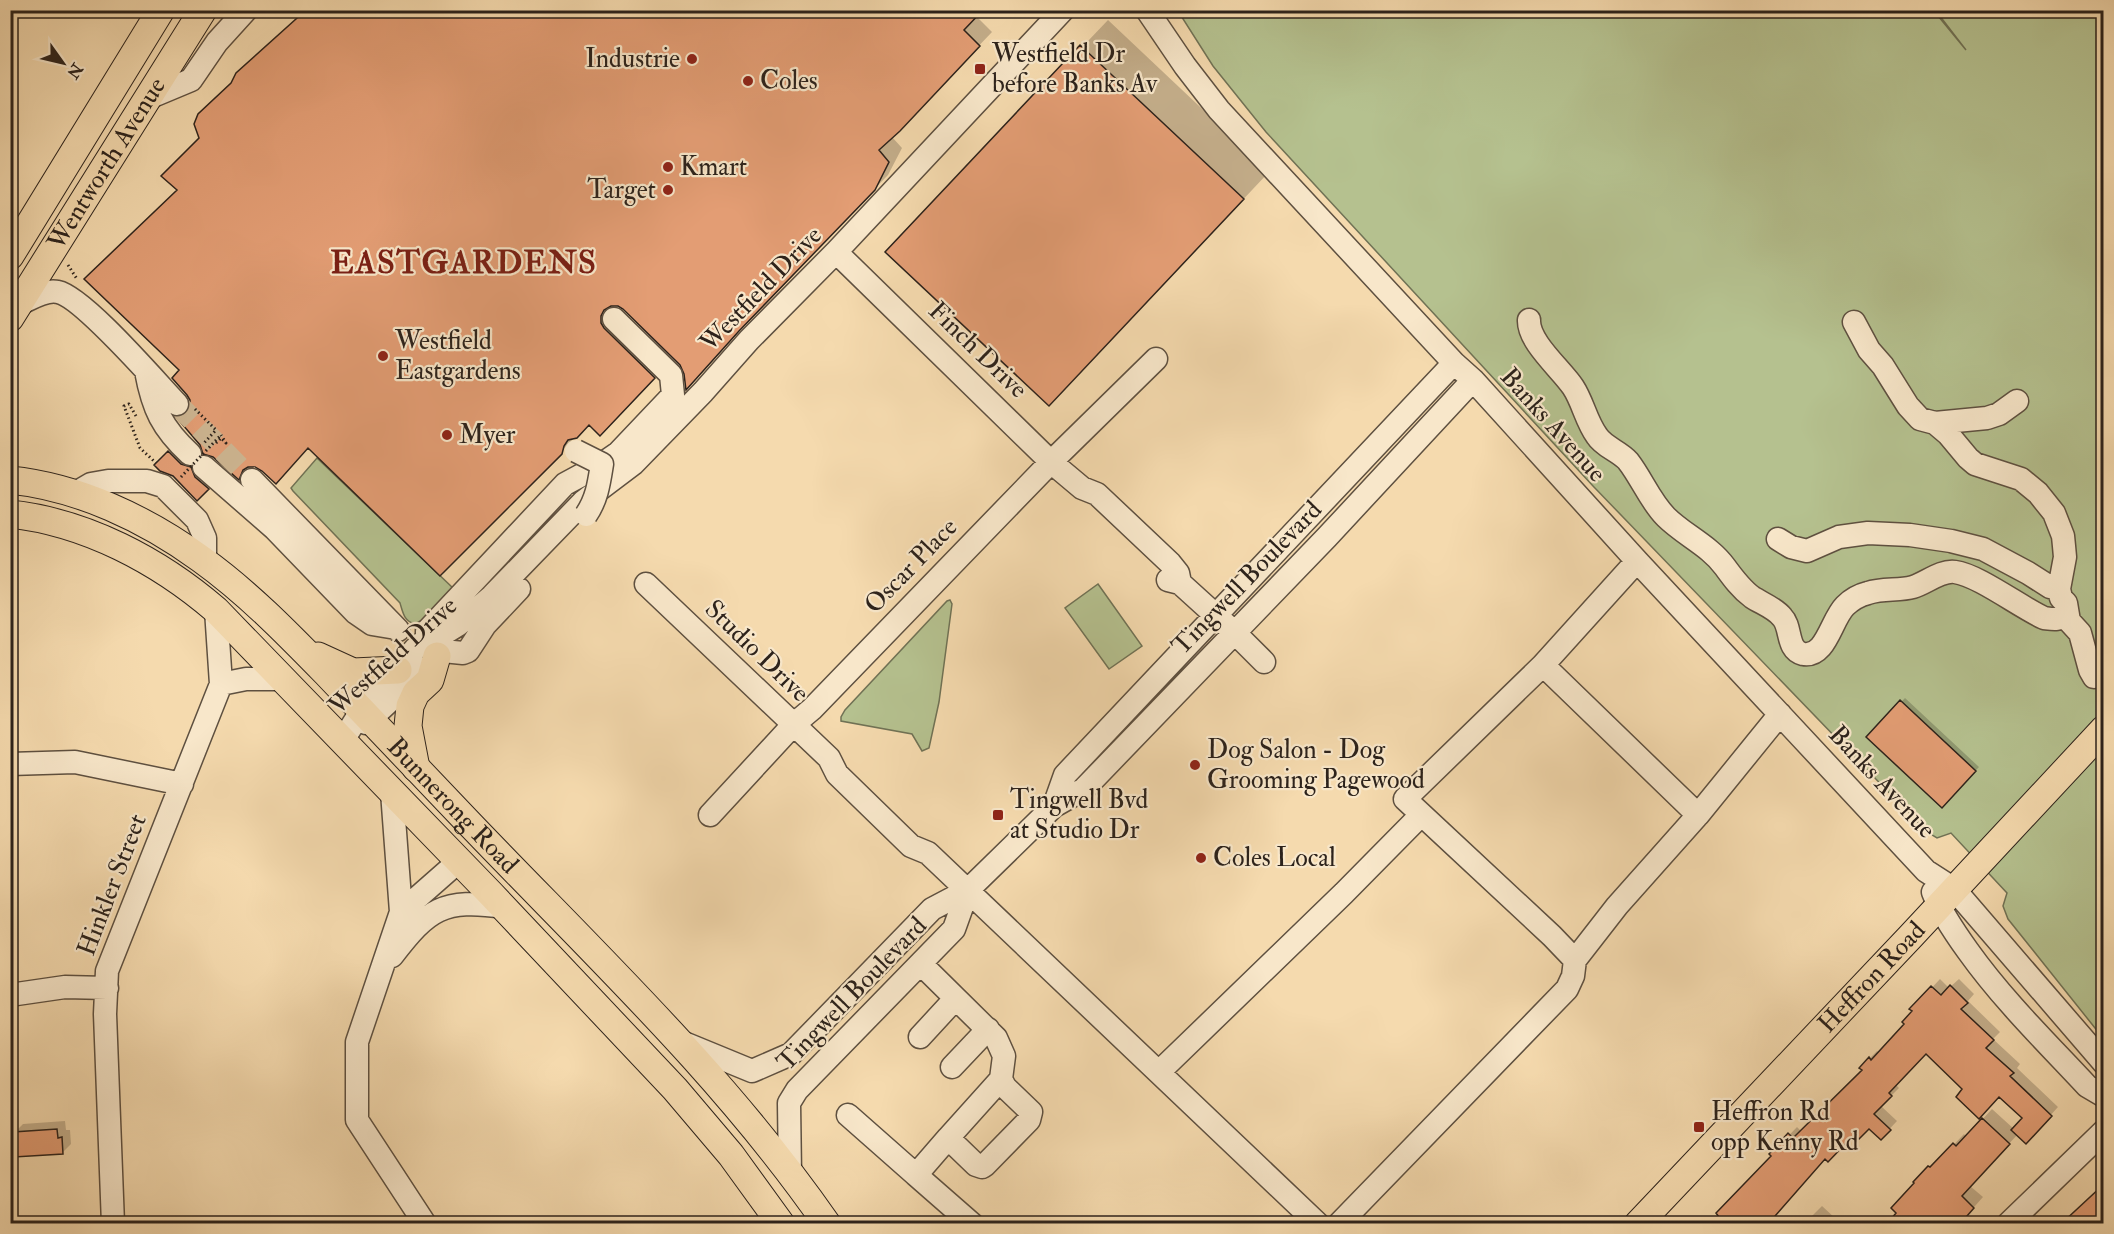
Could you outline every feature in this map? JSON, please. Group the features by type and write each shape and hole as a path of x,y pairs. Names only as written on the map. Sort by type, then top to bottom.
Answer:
{"main road":[{"name":"Wentworth Avenue","path":"10,256 161,10"},
{"name":"Wentworth Avenue","path":"15,311 203,10"},
{"name":"Bunnerong Road","path":"12,479 74,494 126,514 154,528 204,561 254,601 367,715 677,1040 758,1132 826,1224"},
{"name":"Bunnerong Road","path":"10,514 64,525 111,543 175,577 216,610 504,907 675,1089 731,1155 781,1224"},
{"path":"416,768 408,726 410,706 416,693 430,680 430,649"},
{"path":"306,652 353,672 398,670"},
{"name":"Heffron Road","path":"1638,1224 2103,729"}],"street":[{"path":"148,98 191,80 217,42 246,10"},
{"name":"Westfield Drive","path":"367,715 398,670 473,624 492,596 584,501 633,464 1063,10"},
{"name":"Banks Avenue","path":"1147,10 1185,66 1219,110 1454,363 1473,380 1637,561 1926,872 1946,897 2103,1063"},
{"name":"Finch Drive","path":"836,252 1051,462 1082,488 1097,494 1170,563 1178,573 1180,583 1264,662"},
{"path":"15,311 49,291 63,293 115,337 177,404"},
{"path":"430,649 427,631 566,484 610,458 674,395 671,375 614,319"},
{"path":"1529,320 1530,330 1577,394 1597,437 1626,459 1658,507 1671,522 1719,559 1750,596 1782,616 1789,628 1795,650 1804,654 1820,649 1845,606 1868,592 1915,586 1949,572 1956,572 1974,579 2044,618 2055,620 2067,614"},
{"path":"1854,322 1869,350 1886,371 1912,412 1924,421 1935,423 1991,417 2017,401"},
{"name":"Oscar Place","path":"710,815 793,725 812,710 1051,462 1156,359"},
{"name":"Tingwell Boulevard","path":"1054,806 1065,775 1454,363"},
{"path":"146,371 151,397 161,422 197,460 275,529 356,613 372,624 396,628"},
{"name":"Tingwell Boulevard","path":"677,1040 752,1071 791,1054 932,909 968,890 1054,806 1084,789 1327,537 1473,380"},
{"path":"1935,423 1975,464 2021,479 2049,506 2060,525 2063,536 2065,557 2059,589 2061,598 2066,603 2069,621 2080,633 2094,677"},
{"path":"566,484 573,448 610,458"},
{"path":"252,480 396,628 430,649 463,653 468,651 486,625 586,515 599,489 610,458"},
{"path":"74,494 91,484 108,481 147,481 162,486 197,520 205,538 204,561"},
{"path":"1778,539 1791,547 1807,551 1839,537 1868,532 1951,541 1983,549 2050,587 2059,589"},
{"path":"1575,960 1405,800 1543,665 1637,561"},
{"name":"Studio Drive","path":"646,584 829,758 846,764 921,836 928,853 1317,1224"},
{"name":"Hinkler Street","path":"113,1224 105,1014 107,971 221,684 216,610"},
{"name":"Westfield Drive","path":"343,740 430,649"},
{"path":"1543,665 1698,815"},
{"path":"221,684 246,679 284,679"},
{"path":"1339,1224 1567,989 1573,976 1575,960 1617,906 1698,815 1780,714"},
{"path":"10,764 75,762 182,784"},
{"path":"392,792 401,912 357,1042 357,1120 425,1224"},
{"path":"1159,1072 1421,815"},
{"path":"401,912 459,861"},
{"name":"Tingwell Boulevard","path":"790,1175 789,1103 797,1090 954,929 968,890"},
{"name":"Banks Avenue","path":"1946,897 1963,945 2000,993 2087,1086 2103,1096"},
{"path":"378,977 414,927 434,912 453,906 478,903 504,907"},
{"path":"921,964 996,1038 1004,1056 1001,1079 1005,1088 1031,1112 1029,1120 1023,1127 982,1167 976,1165 948,1137"},
{"path":"10,994 65,987 106,988"},
{"path":"920,1037 955,999"},
{"path":"952,1067 988,1029"},
{"path":"916,1175 1001,1079"},
{"path":"848,1114 972,1224"},
{"path":"2008,1224 2103,1131"}],"path":[{"path":"139,422 129,404 124,406 140,448 162,468"},
{"path":"181,477 221,435 226,443 221,438 216,443"}],"green space":[{"path":"1178,11 1934,11 1966,50 1936,11 2103,11 2103,1038 2008,919 2003,906 2007,893 1951,833 1937,838 1927,832 1593,486 1266,132 1213,66"},
{"path":"317,458 454,589 426,618 415,624 408,621 400,603 293,491 291,488"},
{"path":"1098,584 1142,646 1109,669 1065,608"},
{"path":"950,600 952,604 939,702 929,748 922,751 912,734 841,721 845,710"}],"building":[{"name":"Westfield Eastgardens","path":"306,10 983,10 964,30 980,46 900,131 879,150 889,162 875,190 739,331 686,390 680,365 623,309 611,306 604,310 601,323 604,328 655,378 600,436 589,425 577,438 568,440 562,454 440,576 308,448 276,484 255,467 243,470 239,480 213,457 203,454 200,445 176,417 186,414 190,407 187,395 172,378 179,370 84,279 177,190 161,176 199,138 194,124 198,114 231,83 236,73"},
{"path":"1080,45 1244,199 1049,406 885,252"},
{"path":"168,451 181,464 191,467 195,477 209,489 197,501 173,476 160,471 154,465"},
{"path":"1900,700 1976,771 1942,808 1866,737"},
{"path":"1950,985 1968,1003 1961,1009 1994,1040 1986,1048 2014,1073 2010,1076 2052,1116 2026,1144 2011,1130 2022,1118 1999,1097 1979,1119 1956,1097 1962,1089 1926,1054 1889,1093 1892,1096 1874,1114 1891,1130 1881,1140 1869,1129 1859,1139 1854,1135 1828,1162 1825,1159 1768,1224 1713,1224 1719,1217 1716,1213 1771,1156 1769,1154 1788,1133 1793,1138 1862,1070 1859,1068 1869,1057 1871,1060 1904,1024 1902,1022 1912,1011 1909,1009 1931,986 1941,995"},
{"path":"1982,1118 2010,1144 1962,1196 1974,1208 1960,1224 1887,1224 1896,1213 1891,1208 1913,1182 1953,1143 1956,1146"},
{"path":"57,1129 58,1138 62,1137 63,1154 14,1157 13,1132"},
{"path":"2103,1185 2103,1210 2089,1224 2061,1224"}],"tunnel":[{"path":"177,404 252,480"}],"place":[{"name":"Industrie","path":"692,59"},
{"name":"Westfield Dr before Banks Av","path":"980,69"},
{"name":"Coles","path":"748,81"},
{"name":"Kmart","path":"668,167"},
{"name":"Target","path":"668,190"},
{"name":"Westfield Eastgardens","path":"383,356"},
{"name":"Myer","path":"447,435"},
{"name":"Dog Salon - Dog Grooming Pagewood","path":"1195,765"},
{"name":"Tingwell Bvd at Studio Dr","path":"998,815"},
{"name":"Coles Local","path":"1201,858"},
{"name":"Heffron Rd opp Kenny Rd","path":"1699,1127"}],"district":[{"name":"EASTGARDENS","path":"464,263"}]}
